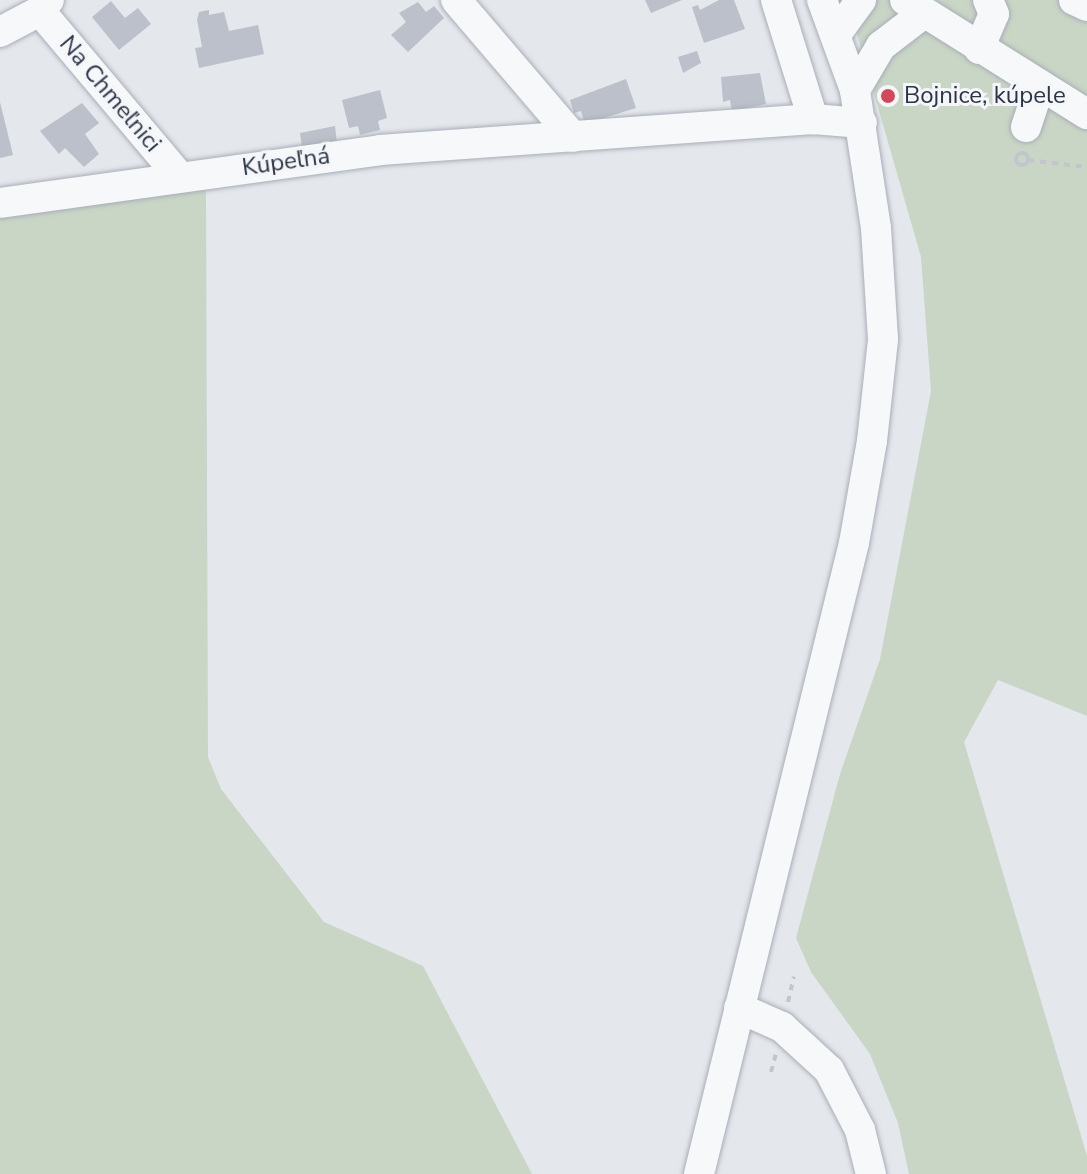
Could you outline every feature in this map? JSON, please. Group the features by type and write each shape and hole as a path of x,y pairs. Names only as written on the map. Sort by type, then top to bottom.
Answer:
{"street":[{"path":"456,0 573,137"},
{"path":"776,0 813,119"},
{"path":"699,1174 854,543 872,441 883,339 862,123 837,33 822,0"},
{"path":"837,33 861,0"},
{"path":"979,49 994,14 988,0"},
{"path":"1074,0 1087,6"},
{"name":"Na Chmeľnici","path":"0,32 45,6 180,177"},
{"path":"855,90 881,46 914,6 1064,102 1026,127"},
{"name":"Kúpeľná","path":"0,203 380,150 813,119 862,123"},
{"path":"739,1008 782,1027 829,1070 860,1130 871,1174"}],"path":[{"path":"1028,160 1087,167"}],"green space":[{"path":"838,0 1087,0 1087,716 998,680 964,742 1087,1156 1087,1174 909,1174 898,1123 870,1054 811,972 796,938 840,774 880,659 931,391 921,257 857,34"},
{"path":"206,188 208,757 221,789 324,922 423,966 532,1174 0,1174 0,213"}],"building":[{"path":"645,0 682,0 651,13"},
{"path":"719,0 734,0 745,29 704,43 692,7 698,5 700,10"},
{"path":"111,1 125,18 138,8 151,24 119,50 92,17"},
{"path":"418,2 426,12 434,6 444,18 408,52 391,35 406,22 399,13"},
{"path":"209,10 209,15 224,12 229,31 258,25 264,54 199,68 195,48 202,47 197,20 199,12"},
{"path":"697,51 701,63 683,73 678,57"},
{"path":"760,73 766,104 732,111 730,100 723,102 721,77"},
{"path":"626,79 636,108 585,124 581,111 574,113 570,100"},
{"path":"380,90 387,118 378,121 380,130 360,135 358,126 349,128 342,100"},
{"path":"0,102 13,155 0,158"},
{"path":"82,103 99,123 85,134 99,154 84,167 65,148 59,154 40,131"},
{"path":"335,126 337,144 302,147 300,133"}],"place":[{"name":"Bojnice, kúpele","path":"888,96"}]}
